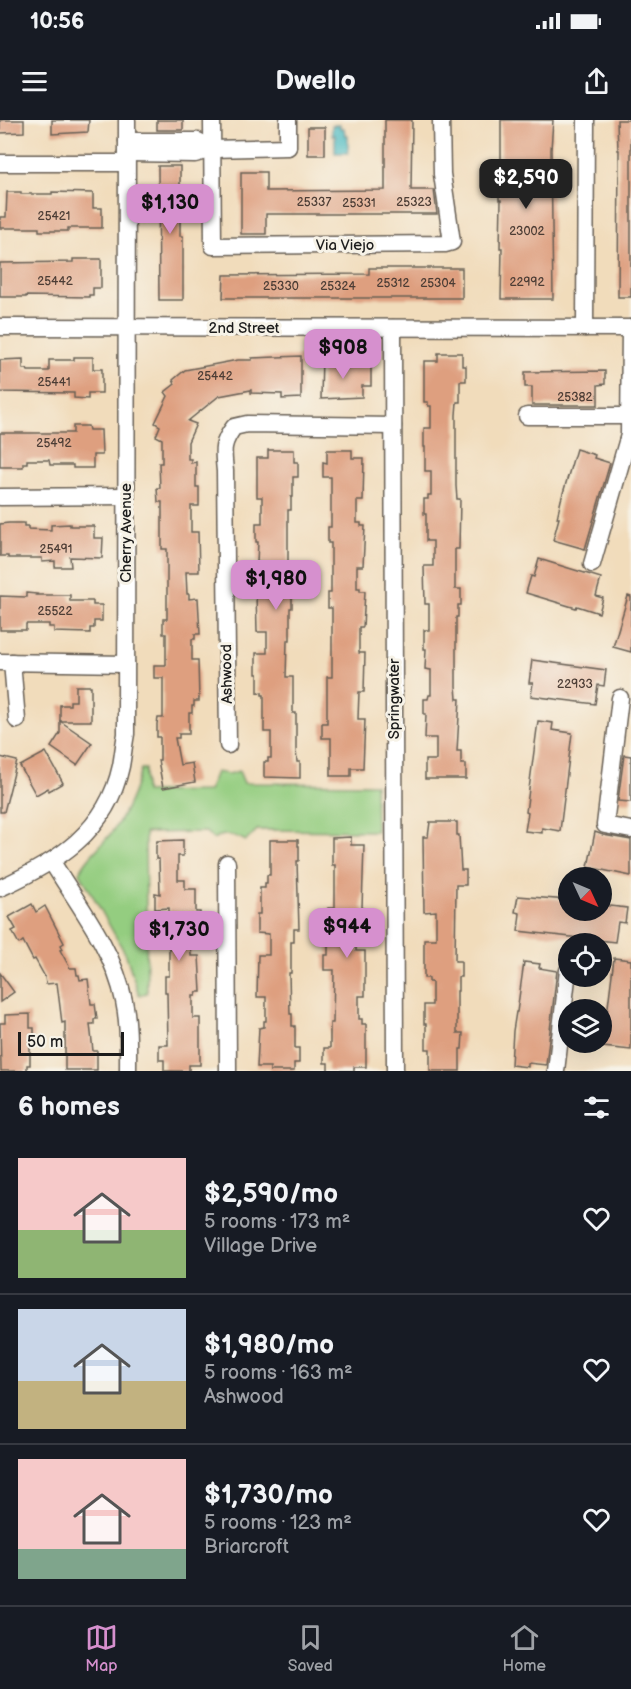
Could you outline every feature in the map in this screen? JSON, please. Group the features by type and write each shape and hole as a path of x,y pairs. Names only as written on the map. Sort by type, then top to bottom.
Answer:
{"street":[{"name":"Cherry Avenue","path":"0,888 52,862 83,837 101,814 121,767 126,734 127,120"},
{"name":"Via Viejo","path":"212,120 213,246 446,244 452,242 442,174 441,120"},
{"path":"0,163 126,152 198,141 212,149 288,147 288,120"},
{"path":"585,328 586,120"},
{"name":"2nd Street","path":"0,327 631,328"},
{"name":"Springwater","path":"393,328 396,1071"},
{"path":"592,564 629,435 631,328"},
{"path":"527,416 630,416"},
{"name":"Ashwood","path":"228,745 223,446 227,436 234,427 247,424 393,426"},
{"path":"0,497 126,496"},
{"path":"17,720 6,662 126,664"},
{"path":"620,698 605,825 631,830"},
{"path":"52,862 99,937 115,969 124,1001 128,1036 128,1071"},
{"path":"227,863 228,1071"},
{"path":"556,1071 566,987"}],"green space":[{"path":"141,769 145,769 145,792 208,791 216,772 229,774 239,771 244,783 375,784 376,831 257,830 246,841 230,835 213,839 206,832 145,833 147,993 139,995 126,955 80,873 123,815"}],"water":[{"path":"332,125 340,125 340,128 344,128 345,135 348,135 348,153 335,153 335,135 332,135"}],"building":[{"path":"0,120 24,120 24,132 0,133"},
{"path":"52,120 89,120 88,132 52,134"},
{"path":"157,120 183,120 183,130 157,130"},
{"path":"385,120 412,120 411,190 434,190 437,214 266,214 266,234 241,234 241,172 266,172 266,191 385,190"},
{"path":"501,120 553,120 551,150 553,299 501,299 499,167 501,166"},
{"path":"617,120 631,120 631,297 618,297 619,150"},
{"path":"308,127 325,127 325,155 308,155"},
{"path":"158,166 180,166 183,300 159,300"},
{"path":"7,192 21,192 21,194 93,193 93,208 102,208 102,228 39,231 39,228 0,228 0,217 6,217"},
{"path":"73,259 101,259 101,288 93,288 93,295 89,297 0,297 0,263 73,262"},
{"path":"369,268 462,268 462,298 223,298 224,275 369,274"},
{"path":"438,353 462,353 462,366 466,366 466,381 460,381 460,402 457,402 456,415 456,486 457,499 460,499 459,549 455,549 455,589 461,589 461,605 458,605 458,617 456,617 456,686 457,699 460,699 457,751 461,751 461,764 466,764 466,779 425,779 425,760 436,760 436,738 425,738 426,714 424,714 424,699 428,699 431,695 431,670 425,669 424,630 429,630 429,604 425,604 424,566 433,566 433,541 426,541 426,514 424,514 424,499 428,499 428,495 431,495 431,471 425,471 424,428 431,428 431,406 428,406 428,402 424,402 424,361 438,361"},
{"path":"301,356 301,398 282,399 282,394 251,393 251,390 219,396 188,421 196,424 188,442 188,459 191,459 191,463 196,462 196,487 199,487 199,506 191,506 191,532 198,532 199,572 186,572 189,599 198,598 200,634 195,634 195,639 192,639 192,660 198,660 199,701 194,701 192,713 189,713 189,734 179,734 179,738 175,738 180,765 192,763 195,782 163,788 158,760 160,760 160,737 157,737 157,724 158,718 163,718 163,678 154,678 154,665 166,665 166,634 163,634 163,619 167,619 167,549 162,549 162,502 158,502 157,488 160,488 159,463 162,463 162,439 156,436 160,426 155,423 168,396 165,392 175,384 173,380 185,370 238,360 252,360 252,358"},
{"path":"322,356 333,356 333,363 337,363 337,367 371,367 371,386 362,386 362,397 321,399"},
{"path":"74,357 93,357 93,369 102,369 102,393 88,393 88,399 74,398 74,393 0,392 0,360 23,359 23,369 49,371 49,360 74,360"},
{"path":"605,371 605,384 598,385 598,405 532,405 532,387 525,387 525,372"},
{"path":"73,426 88,426 89,430 101,430 102,455 93,455 93,468 50,465 49,460 27,460 27,463 23,463 23,467 0,467 0,433 73,433"},
{"path":"576,449 610,463 585,549 553,540 561,500"},
{"path":"268,450 294,450 294,462 298,462 298,477 293,477 293,497 291,497 291,510 288,510 288,579 289,593 292,593 292,608 290,608 290,640 287,640 286,677 293,677 293,713 296,713 296,749 297,762 300,762 300,778 264,777 264,762 268,762 268,758 271,758 271,732 264,732 264,695 262,692 258,693 258,674 256,674 256,653 267,653 267,632 257,632 256,592 260,592 259,588 263,588 263,563 257,562 256,523 262,523 262,497 257,497 257,458 268,458"},
{"path":"327,450 352,450 352,458 364,458 363,501 357,501 357,523 365,526 363,566 357,566 357,588 365,591 363,627 359,627 359,653 365,653 364,692 359,692 358,719 365,719 363,768 351,768 351,776 331,776 331,738 322,738 322,723 327,723 327,677 332,677 332,608 328,608 328,593 331,593 331,543 328,543 328,527 331,527 331,477 323,477 323,462 327,463"},
{"path":"24,523 28,529 51,530 51,525 94,526 94,538 103,538 102,558 70,557 71,567 55,567 55,561 42,562 42,558 0,556 0,524"},
{"path":"539,559 601,578 596,596 603,598 599,613 526,593"},
{"path":"26,593 70,595 70,601 93,601 93,605 102,605 102,621 94,621 94,628 90,628 90,633 54,632 54,627 49,627 49,624 26,624 26,630 0,630 0,596 26,597"},
{"path":"628,596 631,597 631,652 613,647"},
{"path":"532,660 606,670 604,686 598,685 595,704 531,696 533,683 529,683"},
{"path":"76,686 91,686 91,721 60,721 60,705 70,705 70,701 76,701"},
{"path":"60,721 92,743 77,765 51,747 60,733"},
{"path":"538,721 553,723 552,730 572,733 560,831 542,828 542,833 525,831"},
{"path":"46,752 63,783 36,795 20,766"},
{"path":"624,755 631,756 631,802 618,801"},
{"path":"0,757 17,761 4,812 0,812"},
{"path":"430,822 457,822 461,870 466,870 466,885 456,885 455,961 461,961 461,977 458,977 457,991 457,1033 463,1033 460,1071 430,1071 430,1049 426,1049 424,1005 432,1005 432,982 429,982 429,978 424,978 424,939 436,939 436,911 424,912 423,837 428,837"},
{"path":"595,832 631,840 631,876 612,872 612,867 588,867"},
{"path":"351,837 351,845 364,845 362,908 364,908 364,923 359,923 359,929 356,929 356,951 365,951 365,996 359,996 359,1019 362,1019 362,1024 366,1024 366,1067 354,1067 354,1071 328,1071 328,1063 324,1063 324,1048 330,1048 334,970 324,970 324,955 328,955 328,908 335,908 335,865 332,865 332,838"},
{"path":"183,840 183,856 178,856 178,880 185,880 185,889 196,889 196,912 200,912 201,931 190,932 191,956 199,956 201,992 193,996 193,1018 200,1018 200,1065 189,1065 189,1071 164,1071 164,1060 159,1060 159,1045 168,1045 165,976 169,976 169,908 155,909 155,893 160,894 159,859 156,859 156,846 157,841"},
{"path":"270,840 298,840 299,846 299,861 297,861 299,929 294,929 294,942 291,942 291,973 289,973 290,1014 292,1014 292,1026 295,1026 295,1048 299,1048 299,1063 294,1063 294,1071 270,1071 270,1067 257,1067 259,1028 264,1027 264,1021 266,1021 266,997 257,997 258,955 269,955 269,934 257,933 257,914 260,914 260,888 265,888 267,875 270,875"},
{"path":"518,896 558,899 558,921 612,921 612,906 627,908 625,923 618,922 615,942 612,942 612,933 558,933 558,936 518,931 520,913 515,912"},
{"path":"32,904 36,912 45,906 64,943 61,945 63,949 60,950 70,968 76,968 80,980 88,979 91,1004 95,1004 97,1019 94,1019 94,1024 90,1024 93,1051 97,1051 97,1070 65,1070 65,1022 62,1023 57,983 46,984 45,977 23,941 19,944 12,931 16,929 9,917"},
{"path":"614,958 631,960 631,1050 612,1048 612,999 609,999"},
{"path":"524,962 540,964 539,968 557,971 546,1065 528,1063 528,1067 511,1065 513,1031"},
{"path":"0,973 14,992 0,1002"},
{"path":"30,1014 30,1028 34,1028 34,1042 30,1042 30,1065 27,1065 27,1071 1,1071 0,1023 5,1023 5,1015"}]}
